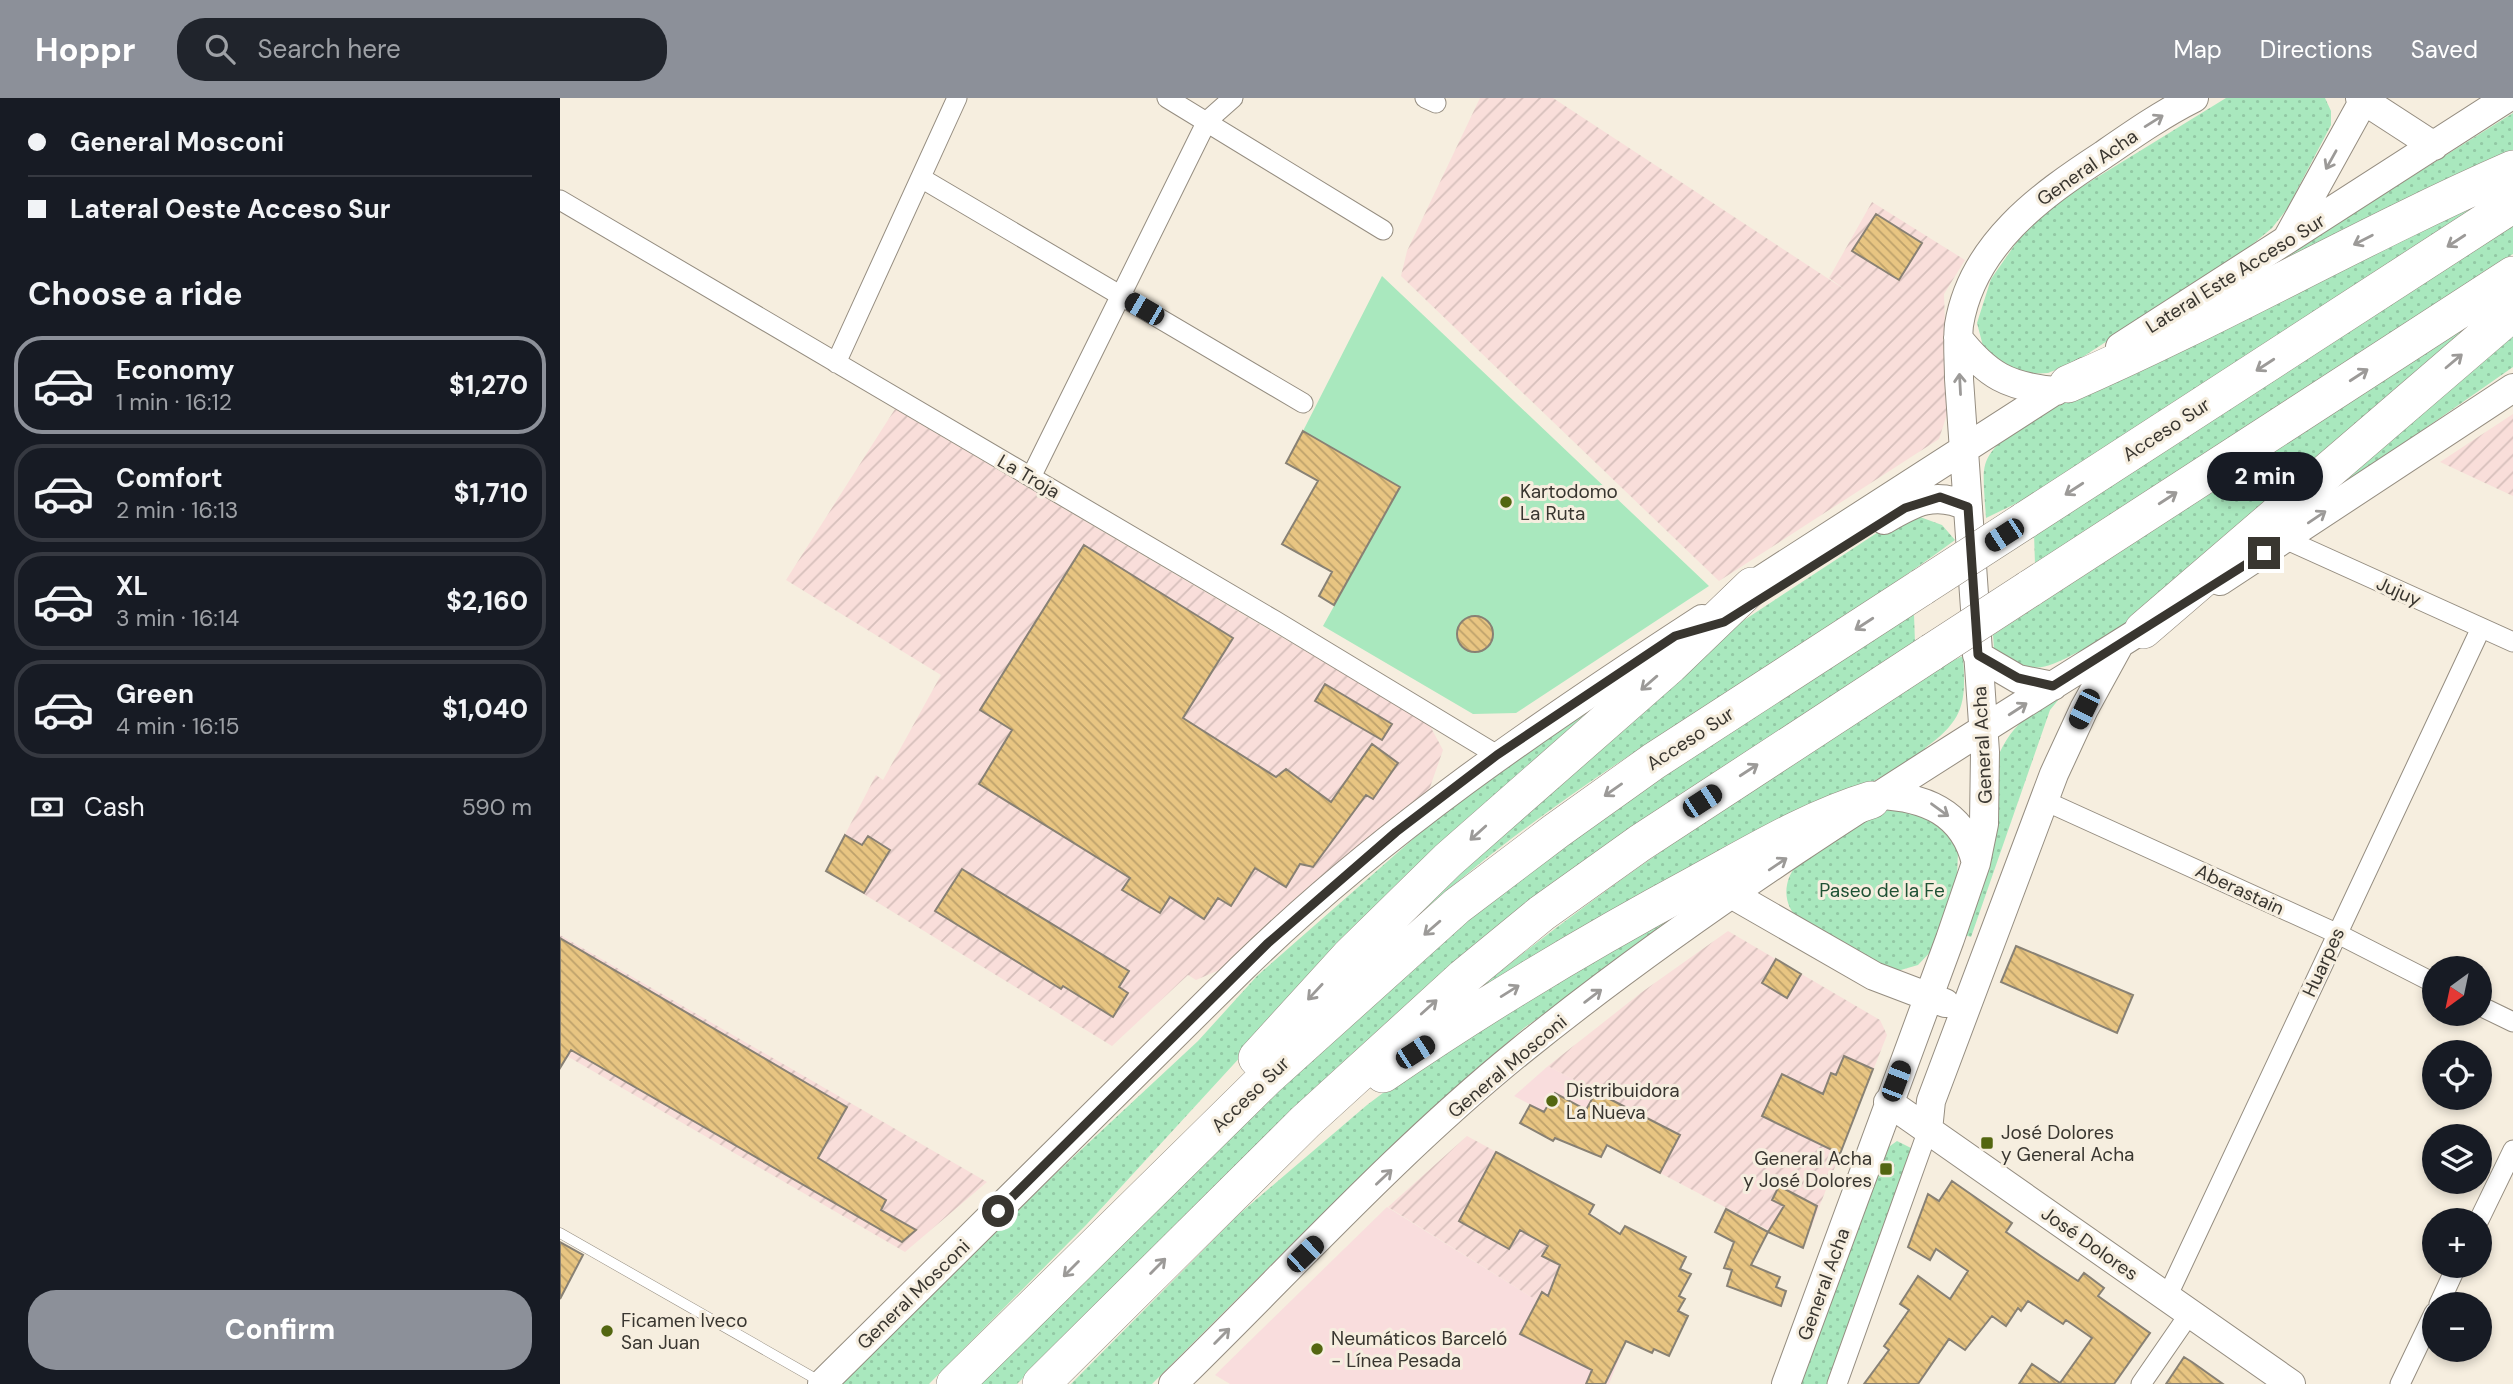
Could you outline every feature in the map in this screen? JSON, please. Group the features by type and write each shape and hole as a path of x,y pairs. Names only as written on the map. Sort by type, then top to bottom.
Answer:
{"highway":[{"path":"2062,387 2140,352 2420,211 2513,169"},
{"name":"Acceso Sur","path":"955,1384 1325,1023 1481,887 1654,761 2513,204"},
{"path":"1041,1384 1272,1155 1435,1002 1542,914 1682,814 2513,275"},
{"path":"2131,637 2513,312"},
{"path":"1102,1239 1241,1075 1350,956 1448,860 1660,674 1692,632 1752,586"},
{"path":"1272,1155 1415,1052 1548,967 1797,829 1875,797"}],"street":[{"path":"836,363 957,98"},
{"path":"1167,98 1383,230"},
{"path":"1031,477 1207,121 1233,98"},
{"name":"General Acha","path":"1786,1384 1976,863 1986,805 1958,338 1963,308 1977,275 2023,212 2078,171 2194,98"},
{"name":"Lateral Este Acceso Sur","path":"1964,452 2149,327 2507,98"},
{"path":"2285,241 2363,99 2434,146"},
{"path":"921,178 1303,402"},
{"name":"La Troja","path":"560,200 1497,755"},
{"path":"1958,338 1980,364 2001,379 2035,389 2062,387"},
{"name":"General Mosconi","path":"1173,1384 1354,1205 1504,1065 1625,971 1875,797 2285,539 2513,388"},
{"path":"1752,586 1964,452"},
{"path":"1888,498 1940,497 1968,507"},
{"name":"General Mosconi","path":"822,1383 1267,944 1396,832 1497,755 1692,632 1741,612 1896,513 1940,497"},
{"name":"Jujuy","path":"2285,539 2513,642"},
{"name":"Huarpes","path":"2167,1297 2481,628"},
{"path":"1837,1384 1928,1130 1931,1101 1999,926 2043,800 2084,709 2131,637"},
{"path":"1978,655 2018,678 2053,686"},
{"path":"1875,797 1930,803 1960,830 1973,850 1976,863"},
{"name":"Aberastain","path":"2043,800 2336,933 2422,977"},
{"path":"1733,895 1874,976 1965,1010"},
{"path":"2492,1012 2513,1022"},
{"name":"José Dolores","path":"1888,1102 2291,1384"},
{"path":"2485,1208 2513,1150"},
{"path":"2141,1384 2190,1313"},
{"path":"2400,1384 2422,1338"}],"lane":[{"path":"560,1233 822,1383"}],"shaded area":[{"path":"1480,98 1553,98 1847,291 1829,278 1872,202 1965,260 1944,294 1948,411 1939,439 1719,581 1401,276 1407,251"},
{"path":"895,409 1429,724 1443,750 1428,793 1233,964 1196,980 1188,975 1112,1046 826,871 876,775 883,780 941,675 786,580"},
{"path":"2513,414 2513,496 2440,462"},
{"path":"1728,931 1880,1020 1887,1035 1803,1248 1660,1173 1679,1135 1548,1066 1642,992"},
{"path":"560,935 987,1182 905,1252 560,1052"},
{"path":"1548,1066 1680,1135 1660,1173 1514,1096"},
{"path":"1467,1136 1594,1205 1552,1310 1388,1207"},
{"name":"Neumáticos Barceló - Línea Pesada","path":"1387,1207 1552,1310 1624,1346 1609,1384 1230,1384 1215,1375"}],"green space":[{"path":"2226,98 2325,98 2331,111 2331,125 2287,209 2272,228 2242,253 2075,362 2048,373 2024,374 2010,371 1983,346 1977,323 1991,279 2023,233 2057,202"},
{"path":"2513,113 2513,155 2185,319"},
{"path":"2509,182 2461,218 2023,500 1986,518 1986,462 1990,454 2023,420"},
{"path":"2513,224 2513,254 2035,565 2034,533 2059,520"},
{"name":"Kartodomo La Ruta","path":"1382,276 1709,586 1516,713 1473,714 1323,626 1400,487 1303,431"},
{"path":"2513,295 2185,581 2080,656 2078,652 2053,664 2035,667 2018,663 1994,649 1993,635"},
{"path":"2513,328 2513,367 2354,478 2252,543"},
{"path":"1920,517 1942,525 1955,540 1845,616 1565,799 1462,878 1323,1002 1318,1001 1723,634 1895,521"},
{"path":"1918,608 1914,614 1915,644 1872,673 1167,1234 1017,1384 979,1384 1290,1080 1537,858"},
{"path":"1963,656 1964,686 1960,708 1948,728 1925,748 1927,752 1454,1010 1569,918 1689,832 1934,669"},
{"path":"1620,683 1289,1004 1087,1224 929,1384 841,1384 1053,1176 1198,1041 1257,976 1445,811"},
{"path":"2064,693 2050,710 1971,937 1962,934 1999,754 2018,725"},
{"name":"Paseo de la Fe","path":"1885,807 1940,820 1958,852 1957,877 1936,946 1918,965 1894,972 1832,940 1799,919 1790,907 1786,892 1789,878 1797,865"},
{"path":"1688,911 1524,1028 1441,1101 1304,1232 1152,1384 1071,1384 1238,1215 1367,1105 1424,1062 1645,924"},
{"path":"1897,1141 1913,1149 1827,1384 1801,1384 1883,1151"}],"building":[{"path":"1876,214 1922,243 1899,280 1852,251"},
{"path":"1303,431 1400,487 1334,605 1319,596 1332,572 1282,544 1318,481 1286,463"},
{"path":"1084,545 1233,638 1183,718 1276,777 1286,769 1331,802 1372,744 1398,763 1373,799 1366,795 1313,867 1300,864 1286,887 1255,868 1231,906 1218,898 1204,919 1170,897 1160,913 1122,890 1130,878 979,784 1012,730 980,710"},
{"path":"1475,616 1488,621 1493,634 1488,647 1475,652 1462,647 1457,634 1462,621"},
{"path":"1325,684 1392,724 1382,740 1315,701"},
{"path":"845,835 862,845 868,836 890,850 864,893 826,871"},
{"path":"962,869 1129,971 1119,987 1128,993 1113,1017 1063,986 1061,989 935,911"},
{"path":"560,938 847,1107 818,1158 886,1200 881,1210 916,1230 902,1242 571,1050 560,1068"},
{"path":"2016,946 2133,995 2117,1033 2001,982"},
{"path":"1776,959 1801,974 1787,998 1762,983"},
{"path":"1844,1056 1873,1069 1840,1154 1762,1116 1782,1074 1823,1094 1831,1073 1836,1075"},
{"path":"1596,1092 1680,1135 1660,1173 1607,1145 1601,1157 1555,1138 1553,1141 1520,1123 1530,1105 1544,1112 1555,1093 1586,1110"},
{"path":"1496,1152 1594,1205 1589,1214 1620,1234 1625,1226 1686,1257 1680,1269 1691,1274 1679,1296 1685,1299 1678,1311 1688,1316 1669,1356 1654,1349 1652,1353 1626,1341 1605,1384 1586,1384 1592,1370 1520,1334 1542,1292 1548,1296 1560,1265 1542,1256 1548,1246 1520,1230 1509,1249 1459,1221"},
{"path":"1952,1181 2012,1223 2006,1232 2078,1281 2084,1273 2104,1288 2098,1296 2150,1333 2114,1384 2019,1384 2032,1364 2060,1383 2092,1338 2066,1320 2063,1324 2028,1301 2021,1311 2018,1308 2006,1326 1992,1316 1965,1350 1949,1339 1918,1384 1864,1384 1889,1350 1884,1346 1909,1310 1900,1304 1918,1276 1950,1299 1968,1271 1936,1249 1930,1260 1908,1247 1928,1194 1939,1201"},
{"path":"1779,1186 1817,1206 1803,1248 1768,1232 1784,1206 1772,1200"},
{"path":"1726,1209 1768,1232 1751,1265 1780,1277 1776,1287 1786,1291 1781,1306 1727,1286 1732,1270 1724,1268 1734,1242 1715,1232"},
{"path":"560,1242 583,1255 560,1299"},
{"path":"2184,1357 2192,1362 2223,1384 2166,1384"}],"place":[{"name":"Kartodomo La Ruta","path":"1506,502"},
{"name":"Distribuidora La Nueva","path":"1552,1101"},
{"name":"José Dolores y General Acha","path":"1987,1143"},
{"name":"General Acha y José Dolores","path":"1886,1169"},
{"name":"Ficamen Iveco San Juan","path":"607,1331"},
{"name":"Neumáticos Barceló - Línea Pesada","path":"1317,1349"}],"route":[{"path":"998,1211 1267,944 1396,832 1497,755 1635,661 1675,636 1724,622 1905,508 1940,497 1968,507 1978,655 1996,668 2018,678 2053,686 2264,553"}]}
